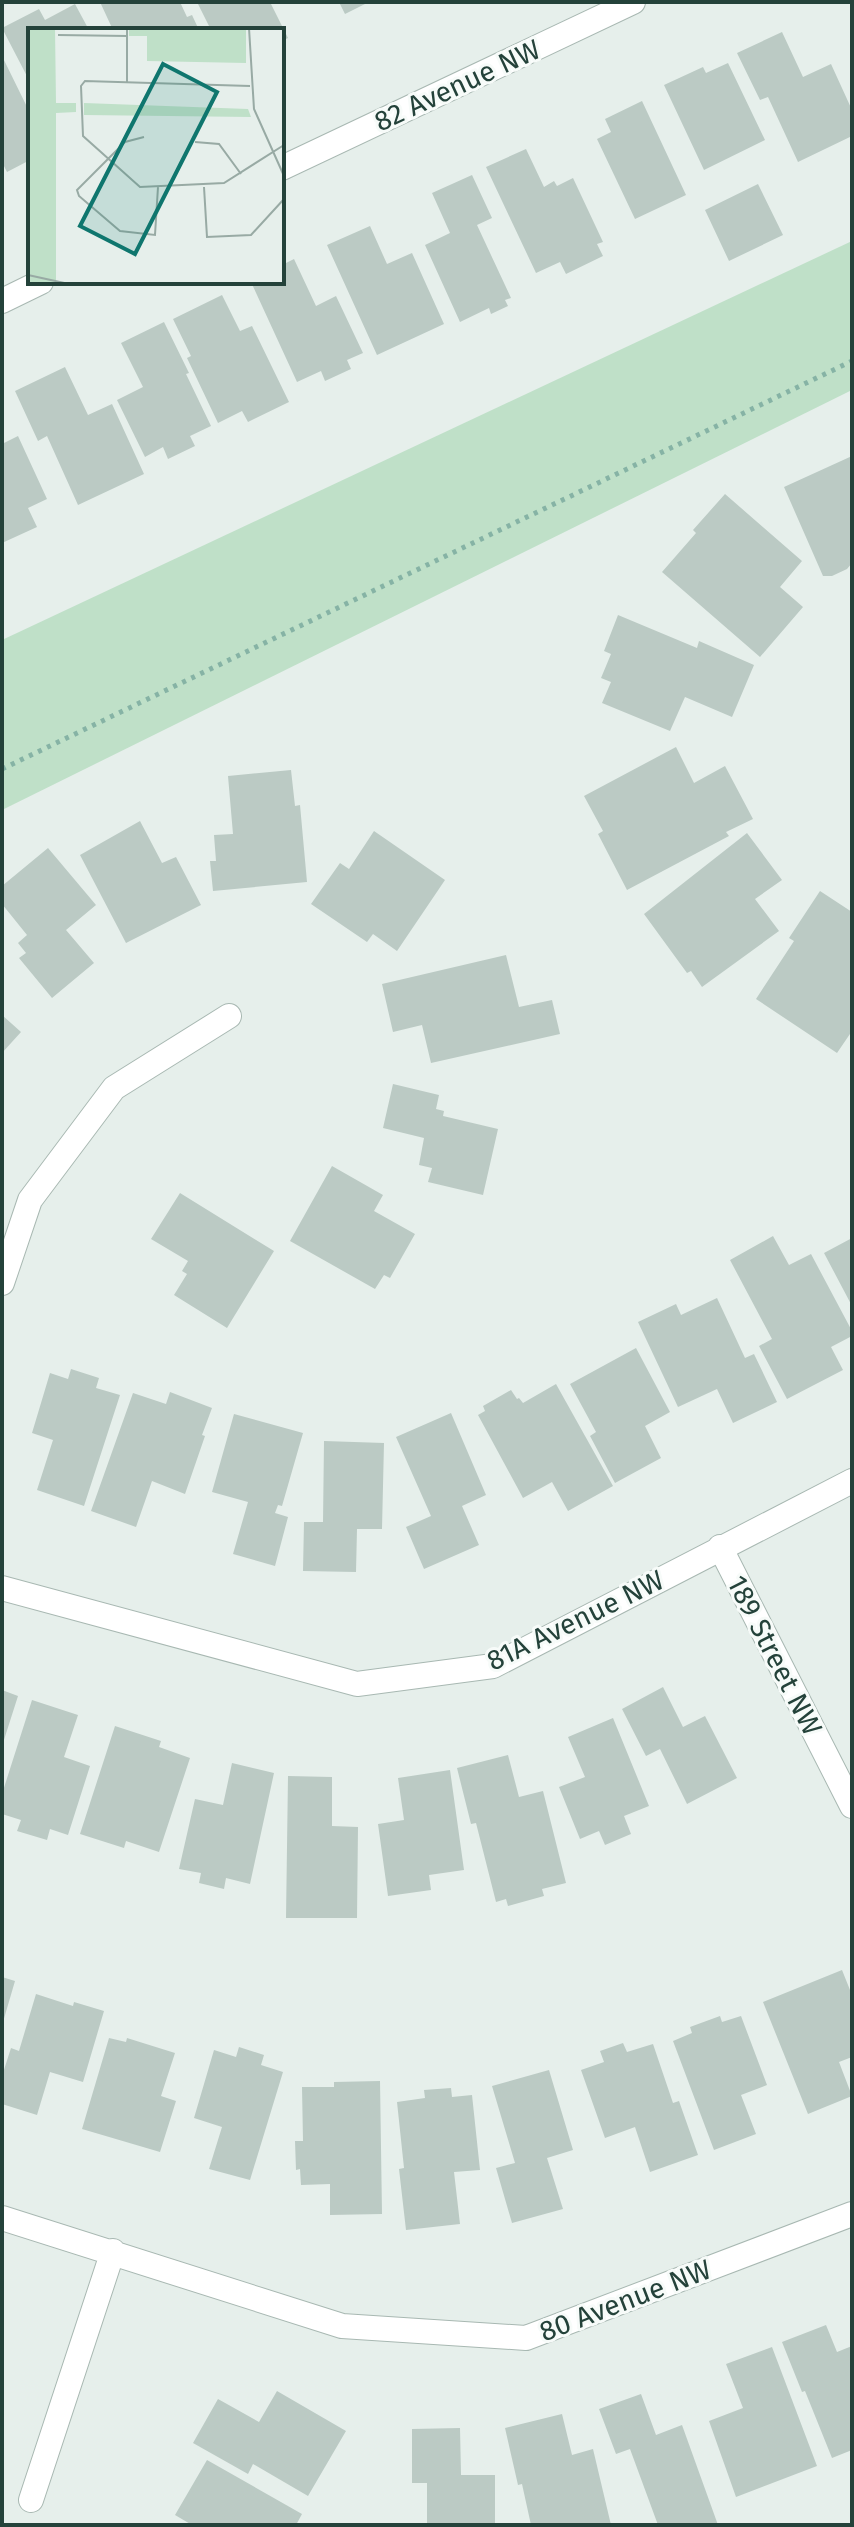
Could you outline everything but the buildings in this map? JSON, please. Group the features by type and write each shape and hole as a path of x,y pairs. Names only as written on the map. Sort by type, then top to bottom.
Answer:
{"street":[{"name":"82 Avenue NW","path":"284,167 633,2"},
{"path":"2,301 37,284"},
{"path":"2,1283 30,1200 114,1088 229,1016"},
{"name":"81A Avenue NW","path":"2,1588 357,1684 493,1666 852,1481"},
{"name":"189 Street NW","path":"720,1547 852,1806"},
{"name":"80 Avenue NW","path":"2,2218 342,2326 526,2338 852,2214"},
{"path":"31,2500 113,2251"}],"path":[{"path":"2,769 852,361"}],"green space":[{"path":"852,241 852,390 2,810 2,640"}]}
